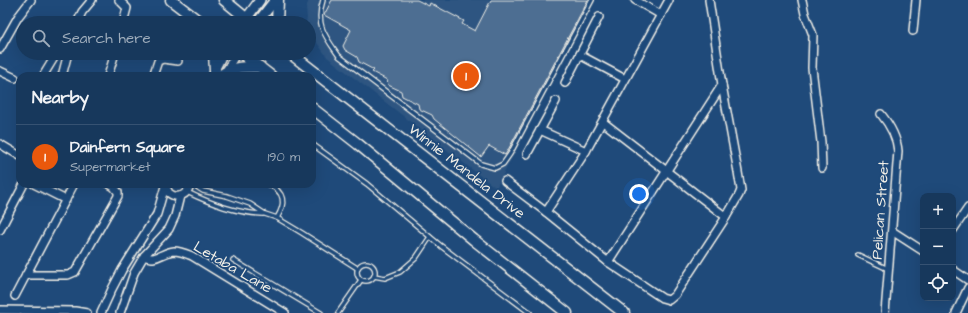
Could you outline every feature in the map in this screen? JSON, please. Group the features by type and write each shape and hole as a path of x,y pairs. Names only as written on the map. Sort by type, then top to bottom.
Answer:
{"main road":[{"path":"171,0 191,16"},
{"path":"224,0 241,16"},
{"path":"276,0 277,16"},
{"path":"216,60 219,72"},
{"path":"250,60 266,72"},
{"name":"Winnie Mandela Drive","path":"300,60 315,72"},
{"path":"224,72 237,68 260,67"},
{"name":"Winnie Mandela Drive","path":"316,73 624,313"},
{"path":"316,111 474,240 567,313"}],"street":[{"path":"19,16 32,0"},
{"path":"80,16 92,0"},
{"path":"119,0 127,8 125,16"},
{"path":"251,16 260,0"},
{"path":"263,16 276,0"},
{"path":"635,0 661,15"},
{"path":"546,212 603,122 669,0"},
{"path":"505,181 608,262 662,298 669,300 675,295 726,217 741,190 722,85 709,0"},
{"path":"802,0 805,14 814,35 813,75 822,142 822,168"},
{"path":"913,31 916,0"},
{"path":"565,83 599,17"},
{"path":"0,49 16,21"},
{"path":"580,55 625,79"},
{"path":"45,72 53,60"},
{"path":"63,72 66,60"},
{"path":"109,72 113,60"},
{"path":"154,72 158,60"},
{"path":"170,60 178,61"},
{"path":"219,72 222,60"},
{"path":"221,72 232,60"},
{"path":"0,71 15,78"},
{"path":"608,262 722,85"},
{"path":"527,154 556,101"},
{"name":"Pelican Street","path":"881,114 893,133 897,144 885,313"},
{"path":"603,122 726,217"},
{"path":"540,130 586,151"},
{"path":"0,144 16,154"},
{"path":"0,230 22,188"},
{"path":"42,188 66,200"},
{"path":"15,296 72,188"},
{"path":"26,275 68,275 75,272 118,196 118,192 115,188"},
{"path":"101,313 122,270 153,222 160,207 164,188"},
{"path":"166,188 172,196 184,194"},
{"path":"120,313 134,274 144,256 169,228 188,188"},
{"path":"954,229 968,208"},
{"path":"892,231 920,249"},
{"name":"Letaba Lane","path":"144,256 154,258 169,252 177,251 192,256 285,313"},
{"path":"956,272 968,280"},
{"path":"956,313 968,288"},
{"path":"0,310 75,311 87,313"}],"lane":[{"path":"323,0 320,8 320,25 327,39 339,56 481,164 496,168 503,164 512,150 592,0"},
{"path":"316,147 367,184 430,237 530,313"},
{"path":"197,188 203,192 227,196 250,204 264,214"},
{"path":"276,188 283,198 282,209 277,218"},
{"path":"184,194 221,207 248,214 264,214 277,218 358,268"},
{"path":"374,276 385,278 400,272 416,258 430,237"},
{"path":"858,255 889,270"},
{"path":"233,260 321,313"},
{"path":"363,263 370,264 374,269 374,276 368,281 362,280 357,275 358,268 363,263"},
{"path":"338,313 362,280"}],"shaded area":[{"path":"309,0 596,0 496,188 327,57 316,41 316,16 307,16 306,8"}],"building":[{"path":"332,0 417,0 429,6 430,3 464,21 462,24 475,31 491,0 588,0 505,155 489,146 481,157 434,119 432,115 419,109 418,104 402,96 401,91 388,85 387,80 372,72 374,70 359,62 357,57 345,50 343,46 351,30 324,15"}],"place":[{"name":"Dainfern Square","path":"466,76"}]}
